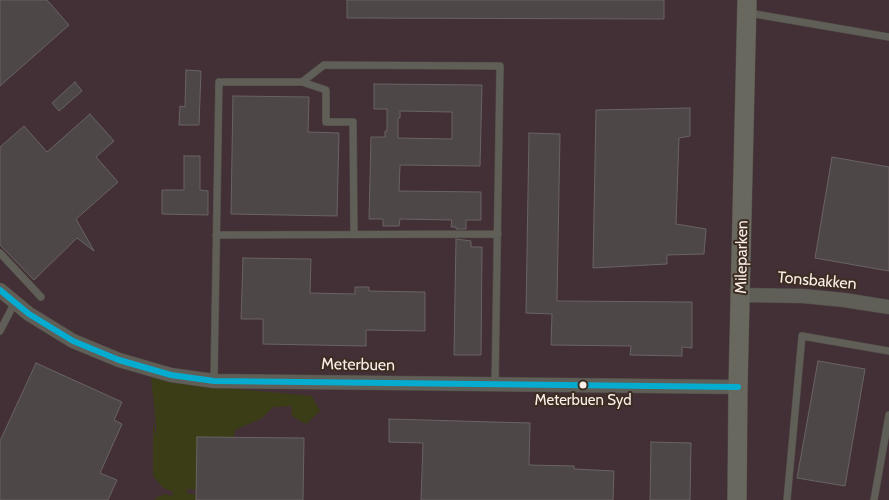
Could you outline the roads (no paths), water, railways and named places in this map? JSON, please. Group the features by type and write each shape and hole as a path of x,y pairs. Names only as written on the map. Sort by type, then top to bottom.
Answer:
{"street":[{"name":"Mileparken","path":"737,500 747,6"},
{"name":"Meterbuen","path":"0,290 29,314 73,341 119,360 171,375 214,381 738,387"},
{"name":"Tonsbakken","path":"741,295 803,296 889,307"}],"lane":[{"name":"Mileparken","path":"747,6 889,37"},
{"path":"302,82 324,65 500,66 495,385"},
{"path":"214,381 219,82 302,82 326,90 326,122 353,122 354,235"},
{"path":"216,235 498,234"},
{"path":"0,253 41,297"},
{"path":"0,331 15,302"},
{"path":"787,500 802,336 889,352"},
{"path":"874,500 889,414"}],"place":[{"name":"Meterbuen Syd","path":"583,385"}]}
